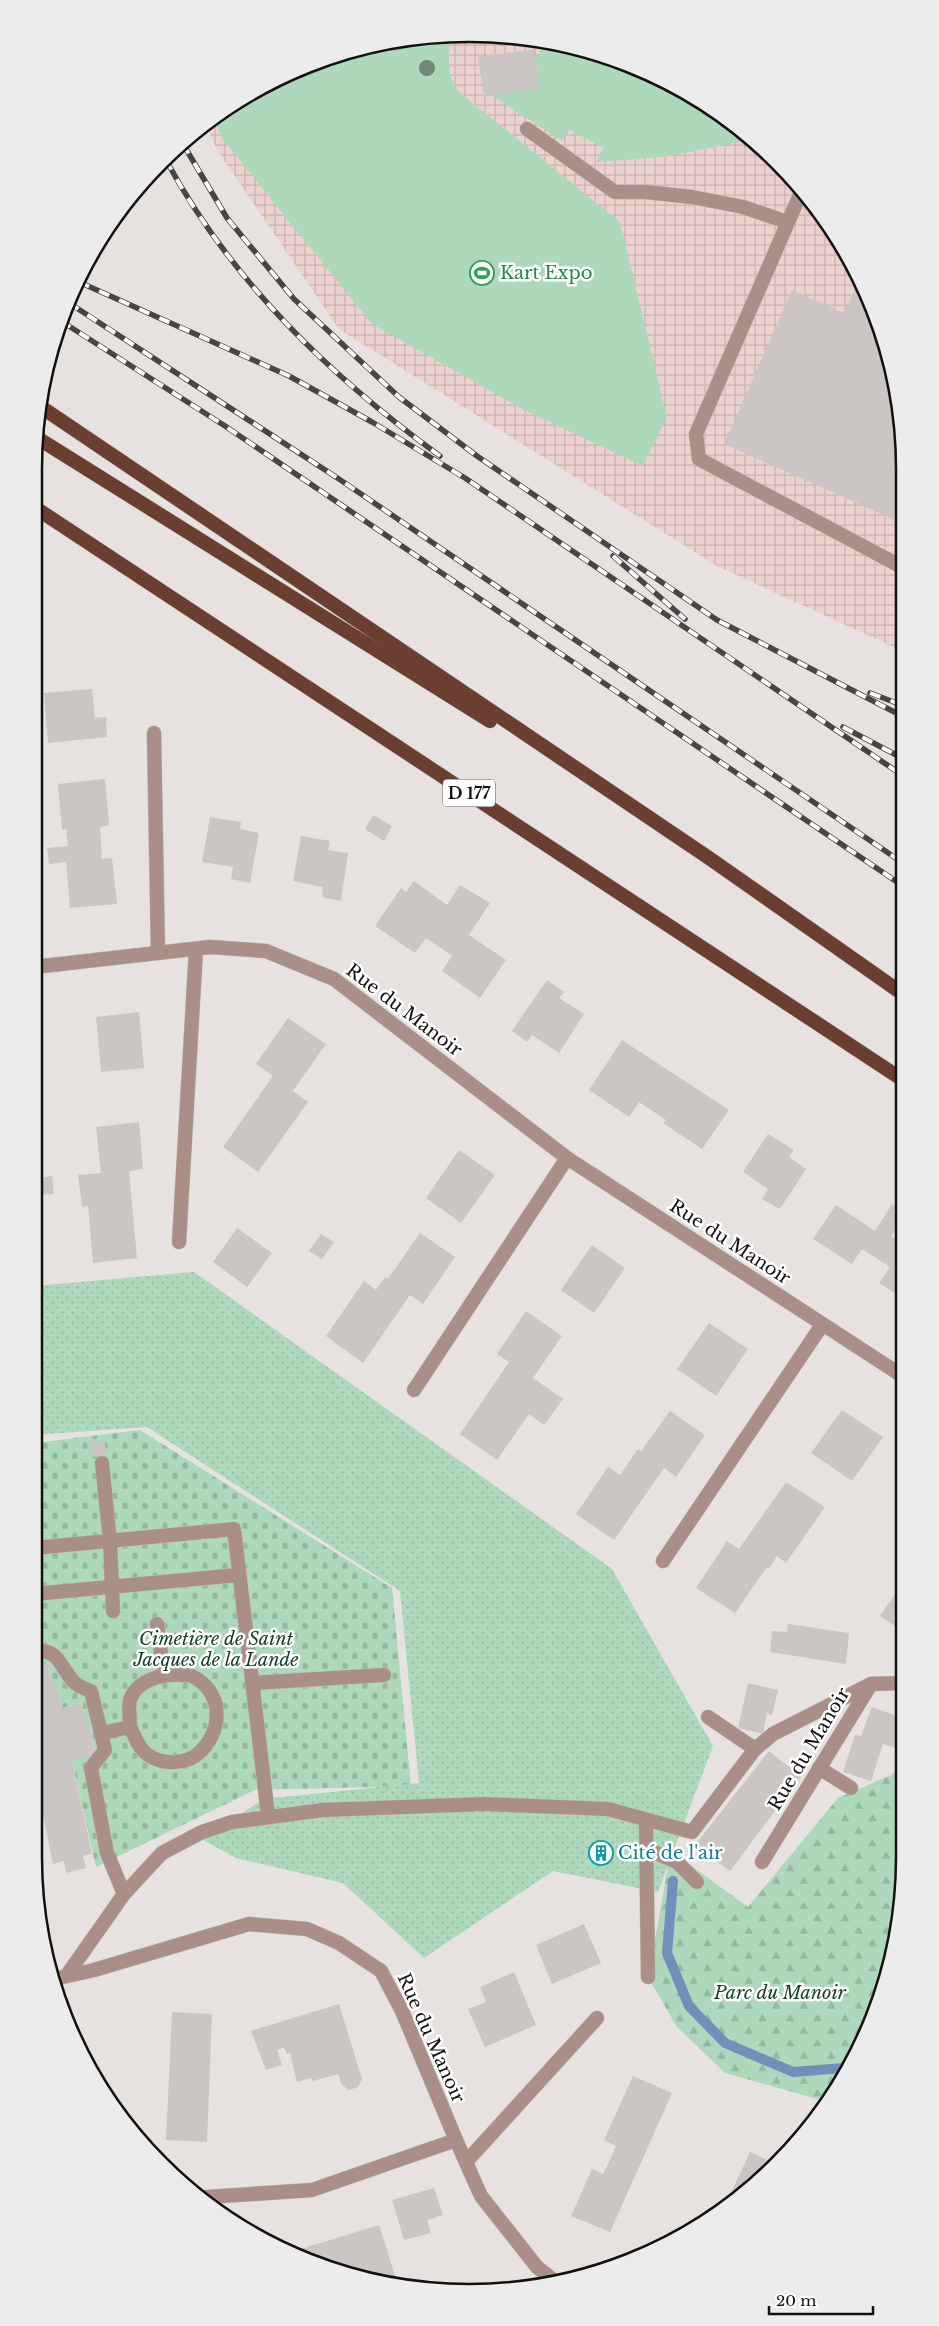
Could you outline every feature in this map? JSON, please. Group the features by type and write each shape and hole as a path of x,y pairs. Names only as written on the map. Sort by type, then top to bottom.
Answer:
{"highway":[{"path":"47,411 709,858 896,989"},
{"path":"43,441 709,858"},
{"name":"D 177","path":"42,512 896,1075"}],"street":[{"path":"527,129 615,192 646,192 692,197 743,208 787,222"},
{"path":"798,198 696,434 699,459 896,564"},
{"path":"154,733 158,953"},
{"name":"Rue du Manoir","path":"42,966 210,947 266,951 334,979 567,1158 896,1372"},
{"path":"179,1242 196,949"},
{"path":"414,1390 567,1158"},
{"path":"664,1562 822,1325"},
{"path":"102,1463 110,1541 113,1611"},
{"path":"42,1547 234,1529 268,1816"},
{"path":"42,1593 238,1575"},
{"path":"157,1624 164,1674"},
{"path":"42,1651 55,1655 76,1684 91,1691 105,1750 91,1768 107,1853 124,1894"},
{"path":"164,1674 192,1675 209,1690 218,1708 216,1731 201,1752 179,1763 156,1759 141,1749 130,1727 130,1700 143,1683 164,1674"},
{"path":"252,1683 384,1675"},
{"name":"Rue du Manoir","path":"762,1862 871,1684 896,1683"},
{"path":"61,1977 124,1894 162,1853 202,1832 232,1822 323,1810 484,1804 608,1809 692,1832 755,1749 774,1734 871,1684"},
{"path":"708,1717 755,1749"},
{"path":"102,1733 130,1727"},
{"path":"820,1768 851,1788"},
{"path":"646,1820 648,1977"},
{"path":"647,1849 677,1862 697,1882"},
{"name":"Rue du Manoir","path":"61,1977 94,1970 249,1924 307,1929 339,1943 381,1971 402,2010 420,2050 481,2196 537,2267 548,2276"},
{"path":"466,2162 597,2018"},
{"path":"212,2197 312,2190 456,2140"}],"shaded area":[{"path":"442,43 497,43 525,46 580,57 633,75 707,114 751,148 791,188 825,232 852,281 874,332 888,386 896,442 896,648 717,566 339,329 217,150 209,132 232,114 306,75 359,57 414,46"}],"green space":[{"name":"Kart Expo","path":"451,43 449,64 451,78 458,91 620,222 667,417 643,466 524,410 372,324 221,137 217,126 232,114 306,75 359,57 414,46"},
{"path":"539,49 580,57 633,75 707,114 742,141 664,157 596,162 603,148 570,130 562,141 491,95 539,88 535,56 540,54"},
{"path":"194,1272 612,1569 713,1746 658,1892 553,1871 424,1958 343,1883 236,1858 203,1840 263,1799 419,1783 400,1591 147,1427 42,1434 42,1285"},
{"name":"Cimetière de Saint Jacques de la Lande","path":"140,1430 392,1588 411,1786 255,1790 96,1867 72,1760 96,1755 89,1723 86,1723 82,1703 62,1708 58,1690 54,1690 48,1663 42,1664 42,1442"},
{"name":"Parc du Manoir","path":"896,1770 896,1884 893,1912 882,1967 874,1994 864,2020 839,2070 820,2100 725,2073 677,2027 648,1977 671,1851 748,1907 838,1798 891,1775"}],"building":[{"path":"534,49 539,88 484,97 478,57"},
{"path":"855,287 874,332 882,359 893,414 896,442 896,520 724,444 792,290 844,313"},
{"path":"92,689 95,718 106,717 107,737 48,743 44,693"},
{"path":"105,779 109,825 100,827 102,859 112,858 117,904 70,908 66,862 49,864 47,848 68,846 66,829 62,830 58,784"},
{"path":"373,815 392,826 384,841 365,829"},
{"path":"210,817 241,822 240,829 259,833 250,883 231,879 233,867 202,862"},
{"path":"301,836 330,841 328,850 348,853 341,901 322,897 323,887 293,881"},
{"path":"414,881 447,905 460,885 490,903 469,935 506,960 480,998 442,971 452,956 438,946 426,938 415,953 375,926 401,888 406,892"},
{"path":"547,980 564,992 559,998 584,1014 559,1053 532,1035 527,1042 512,1031"},
{"path":"139,1012 144,1068 101,1072 96,1017"},
{"path":"288,1018 326,1044 293,1091 308,1102 258,1172 223,1147 273,1076 256,1064"},
{"path":"622,1040 729,1110 702,1149 663,1123 666,1120 639,1102 629,1117 589,1090"},
{"path":"139,1122 143,1169 129,1171 137,1258 93,1263 88,1206 82,1207 78,1175 101,1173 96,1127"},
{"path":"768,1134 794,1150 789,1157 806,1169 780,1209 762,1199 768,1189 743,1172"},
{"path":"459,1150 495,1175 461,1223 426,1198"},
{"path":"52,1176 54,1194 42,1195 42,1178"},
{"path":"892,1204 896,1206 896,1229 891,1236 896,1239 896,1294 879,1283 890,1267 862,1249 852,1264 813,1239 836,1205 875,1231"},
{"path":"237,1228 272,1253 247,1287 213,1262"},
{"path":"420,1233 455,1257 423,1304 410,1295 363,1363 326,1336 364,1281 376,1290 385,1277 388,1279"},
{"path":"321,1234 334,1242 322,1259 309,1251"},
{"path":"592,1245 625,1268 594,1313 561,1290"},
{"path":"526,1311 562,1336 533,1378 563,1399 544,1425 529,1414 497,1460 460,1434 509,1362 497,1354"},
{"path":"709,1323 748,1349 716,1396 677,1369"},
{"path":"842,1410 883,1437 852,1481 811,1453"},
{"path":"670,1411 705,1435 676,1477 664,1468 614,1540 576,1514 608,1467 620,1475 638,1449 641,1451"},
{"path":"91,1441 105,1441 106,1456 93,1457"},
{"path":"786,1482 825,1507 786,1563 777,1556 769,1569 767,1567 735,1613 696,1588 727,1541 739,1549"},
{"path":"896,1593 896,1627 880,1616"},
{"path":"788,1624 849,1633 846,1664 770,1652 772,1631 787,1632"},
{"path":"48,1663 54,1690 58,1690 62,1708 82,1703 86,1723 89,1723 96,1755 72,1760 92,1854 83,1856 86,1868 66,1873 64,1861 53,1864 42,1810 42,1664"},
{"path":"748,1683 778,1690 772,1715 767,1713 763,1734 738,1728"},
{"path":"872,1707 896,1716 896,1748 883,1744 871,1781 843,1772 855,1735 861,1736"},
{"path":"769,1751 801,1776 730,1871 695,1845"},
{"name":"Cité de l'air","path":"593,1845 611,1847 608,1862 590,1860"},
{"path":"584,1924 601,1963 552,1984 536,1945"},
{"path":"514,1972 536,2025 485,2047 468,2009 486,2002 480,1987"},
{"path":"339,2004 362,2079 358,2087 349,2090 342,2085 338,2074 313,2081 311,2078 297,2082 290,2053 287,2054 284,2048 277,2050 282,2065 266,2070 251,2031"},
{"path":"172,2012 212,2014 207,2142 166,2140"},
{"path":"633,2076 672,2093 610,2232 571,2216 592,2169 603,2174 610,2160 616,2146 604,2140"},
{"path":"750,2152 769,2160 751,2178 731,2194"},
{"path":"434,2188 443,2215 427,2220 431,2233 404,2240 392,2200"},
{"path":"379,2225 395,2277 332,2261 301,2249"}],"waterway":[{"path":"673,1881 667,1953 689,2006 725,2043 793,2072 840,2068"}],"railway":[{"path":"186,150 227,218 294,299 399,397 477,456 717,620 896,713"},
{"path":"170,166 192,204 221,246 252,286 286,323 360,393 440,456"},
{"path":"85,285 289,376 372,422 465,478 896,771"},
{"path":"75,307 339,479 896,858"},
{"path":"68,325 225,426 896,881"},
{"path":"613,556 685,619"},
{"path":"870,693 896,703"},
{"path":"843,727 896,755"}],"place":[{"name":"Kart Expo","path":"482,273"},
{"name":"Cité de l'air","path":"601,1853"}]}
